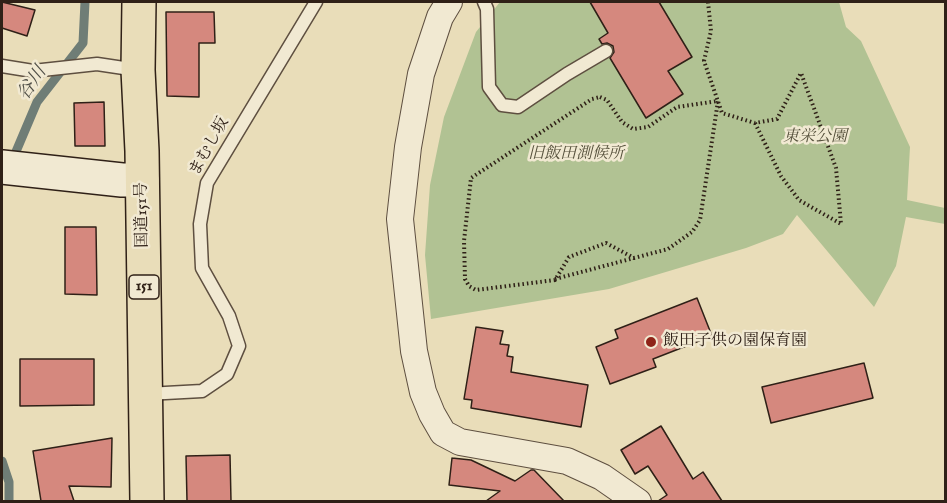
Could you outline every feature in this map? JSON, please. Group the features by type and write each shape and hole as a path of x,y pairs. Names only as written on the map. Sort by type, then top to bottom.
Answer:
{"highway":[{"name":"国道151号","path":"139,2 138,70 147,501"}],"street":[{"path":"449,2 440,17 421,74 408,147 400,219 414,351 423,392 443,433 460,442 567,461 602,477 636,501"},
{"path":"2,167 122,180 142,180"}],"lane":[{"name":"まむし坂","path":"145,394 202,391 227,374 239,346 229,316 202,268 200,224 207,183 316,2"},
{"path":"484,2 487,9 489,87 502,105 518,107 606,51"},
{"path":"2,66 33,71 98,64 138,70"}],"path":[{"path":"708,2 711,31 704,61 722,113 755,123 777,119 801,73 836,168 841,224 799,200 781,176 755,123"},
{"path":"600,97 607,100 622,122 633,129 648,126 677,107 718,100 716,126 700,220 692,232 668,249 555,280 476,290 470,286 465,279 464,241 471,178 592,99 600,97"},
{"path":"555,280 569,257 606,243 634,258"}],"green space":[{"name":"旧飯田測候所","path":"500,2 839,2 846,27 861,41 910,147 907,200 945,208 945,224 906,217 896,266 874,307 797,215 783,234 746,248 609,289 431,319 425,255 430,185 444,117 476,32"}],"building":[{"path":"2,2 35,10 27,36 2,28"},
{"name":"旧飯田測候所","path":"590,2 659,2 692,57 668,71 683,94 646,118 610,58 614,52 613,46 607,43 602,44 599,39 608,33"},
{"path":"166,12 214,12 215,43 199,43 199,97 167,96"},
{"path":"104,102 105,146 75,146 74,103"},
{"path":"65,227 96,227 97,295 65,294"},
{"name":"飯田子供の園保育園","path":"697,298 712,336 653,359 656,367 610,384 596,347 618,338 615,330"},
{"path":"476,327 503,331 500,344 509,345 507,356 513,357 511,372 588,385 581,427 471,408 472,400 464,399"},
{"path":"20,359 94,359 94,405 20,406"},
{"path":"864,363 873,398 771,423 762,387"},
{"path":"661,426 693,479 703,472 722,501 658,501 667,495 648,466 635,474 621,450"},
{"path":"112,438 111,487 69,486 74,501 41,501 33,451"},
{"path":"230,455 231,501 187,501 186,456"},
{"path":"452,458 471,460 515,481 534,470 564,501 486,501 500,491 449,485"}],"waterway":[{"name":"谷川","path":"12,161 37,102 83,43 85,2"},
{"name":"谷川","path":"2,461 9,482 9,502"}],"place":[{"name":"飯田子供の園保育園","path":"651,342"}],"park label":[{"name":"東栄公園","path":"815,138"}]}
